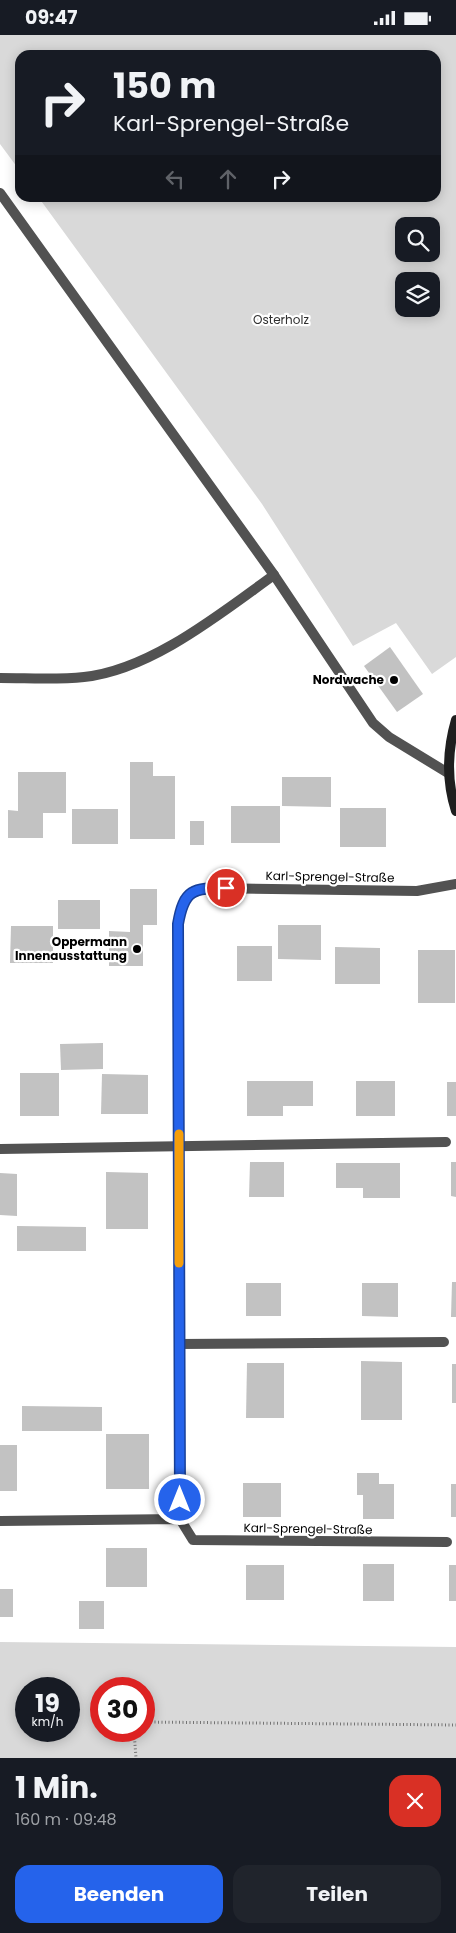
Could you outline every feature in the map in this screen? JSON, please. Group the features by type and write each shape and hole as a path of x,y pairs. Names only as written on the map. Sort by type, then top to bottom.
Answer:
{"main road":[{"path":"456,720 450,739 448,773 451,795 456,811"}],"street":[{"path":"0,193 274,575 373,723 389,737 448,773"},
{"path":"0,679 84,677 122,668 182,639 274,575"},
{"name":"Karl-Sprengel-Straße","path":"447,1542 193,1540 180,1519 178,924 181,905 192,892 207,888 416,891 456,884"},
{"path":"0,1149 446,1142"},
{"path":"179,1344 444,1342"},
{"path":"0,1521 180,1519"}],"path":[{"path":"155,1722 456,1725"},
{"path":"135,1742 136,1758"}],"green space":[{"name":"Osterholz","path":"0,35 456,35 456,657 432,674 396,623 353,646 262,504 42,202 441,202 441,50 15,50 15,164 0,144"},
{"path":"0,1642 456,1647 456,1758 0,1758"}],"building":[{"name":"Nordwache","path":"390,647 423,694 397,712 364,666"},
{"path":"130,762 153,762 153,776 175,776 175,839 130,839"},
{"path":"18,772 66,772 66,813 43,813 43,838 8,838 8,810 18,811"},
{"path":"282,777 331,777 331,807 282,806"},
{"path":"231,806 280,806 280,843 231,843"},
{"path":"340,808 386,808 386,847 340,847"},
{"path":"72,809 118,809 118,844 72,844"},
{"path":"190,821 204,821 204,845 190,845"},
{"path":"130,889 157,889 157,925 143,925 143,966 109,966 109,931 130,932"},
{"path":"58,900 100,900 100,929 58,929"},
{"path":"278,925 321,925 321,960 278,959"},
{"path":"11,926 53,926 53,963 10,963"},
{"path":"237,946 272,946 272,981 237,981"},
{"path":"335,947 380,948 380,984 335,984"},
{"path":"418,950 455,950 455,1003 418,1003"},
{"path":"103,1043 103,1069 61,1070 60,1044"},
{"path":"20,1073 59,1073 59,1116 20,1116"},
{"path":"102,1074 148,1075 148,1114 101,1114"},
{"path":"247,1081 313,1081 313,1106 283,1106 283,1116 247,1116"},
{"path":"356,1081 395,1081 395,1116 356,1116"},
{"path":"447,1082 456,1082 456,1116 447,1116"},
{"path":"250,1162 284,1162 284,1197 249,1197"},
{"path":"451,1162 456,1162 456,1197 451,1196"},
{"path":"336,1163 400,1163 400,1198 363,1198 363,1188 336,1188"},
{"path":"106,1172 148,1173 148,1229 106,1229"},
{"path":"0,1173 17,1174 17,1216 0,1215"},
{"path":"17,1226 86,1227 86,1251 17,1251"},
{"path":"452,1282 456,1282 456,1317 451,1317"},
{"path":"246,1283 281,1283 281,1316 246,1316"},
{"path":"362,1283 398,1283 398,1317 362,1316"},
{"path":"361,1361 402,1362 402,1420 361,1420"},
{"path":"247,1363 284,1363 284,1418 246,1418"},
{"path":"452,1364 456,1364 456,1403 452,1403"},
{"path":"22,1406 102,1407 102,1431 22,1431"},
{"path":"106,1434 149,1434 149,1489 106,1489"},
{"path":"0,1445 17,1445 17,1491 0,1491"},
{"path":"357,1473 379,1473 379,1484 394,1484 394,1519 363,1519 363,1495 357,1495"},
{"path":"243,1483 281,1483 281,1517 243,1517"},
{"path":"451,1484 456,1484 456,1517 451,1517"},
{"path":"106,1548 147,1548 147,1587 106,1587"},
{"path":"363,1564 394,1564 394,1601 363,1601"},
{"path":"246,1565 284,1565 284,1600 246,1600"},
{"path":"449,1565 456,1565 456,1601 449,1601"},
{"path":"0,1589 13,1589 13,1617 0,1617"},
{"path":"79,1601 104,1601 104,1629 79,1629"}],"slow traffic":[{"path":"179,1134 179,1263"}],"place":[{"name":"Nordwache","path":"394,680"},
{"name":"Oppermann Innenausstattung","path":"137,949"}],"route":[{"path":"180,1500 178,924 181,905 192,892 207,888 226,888"}]}
